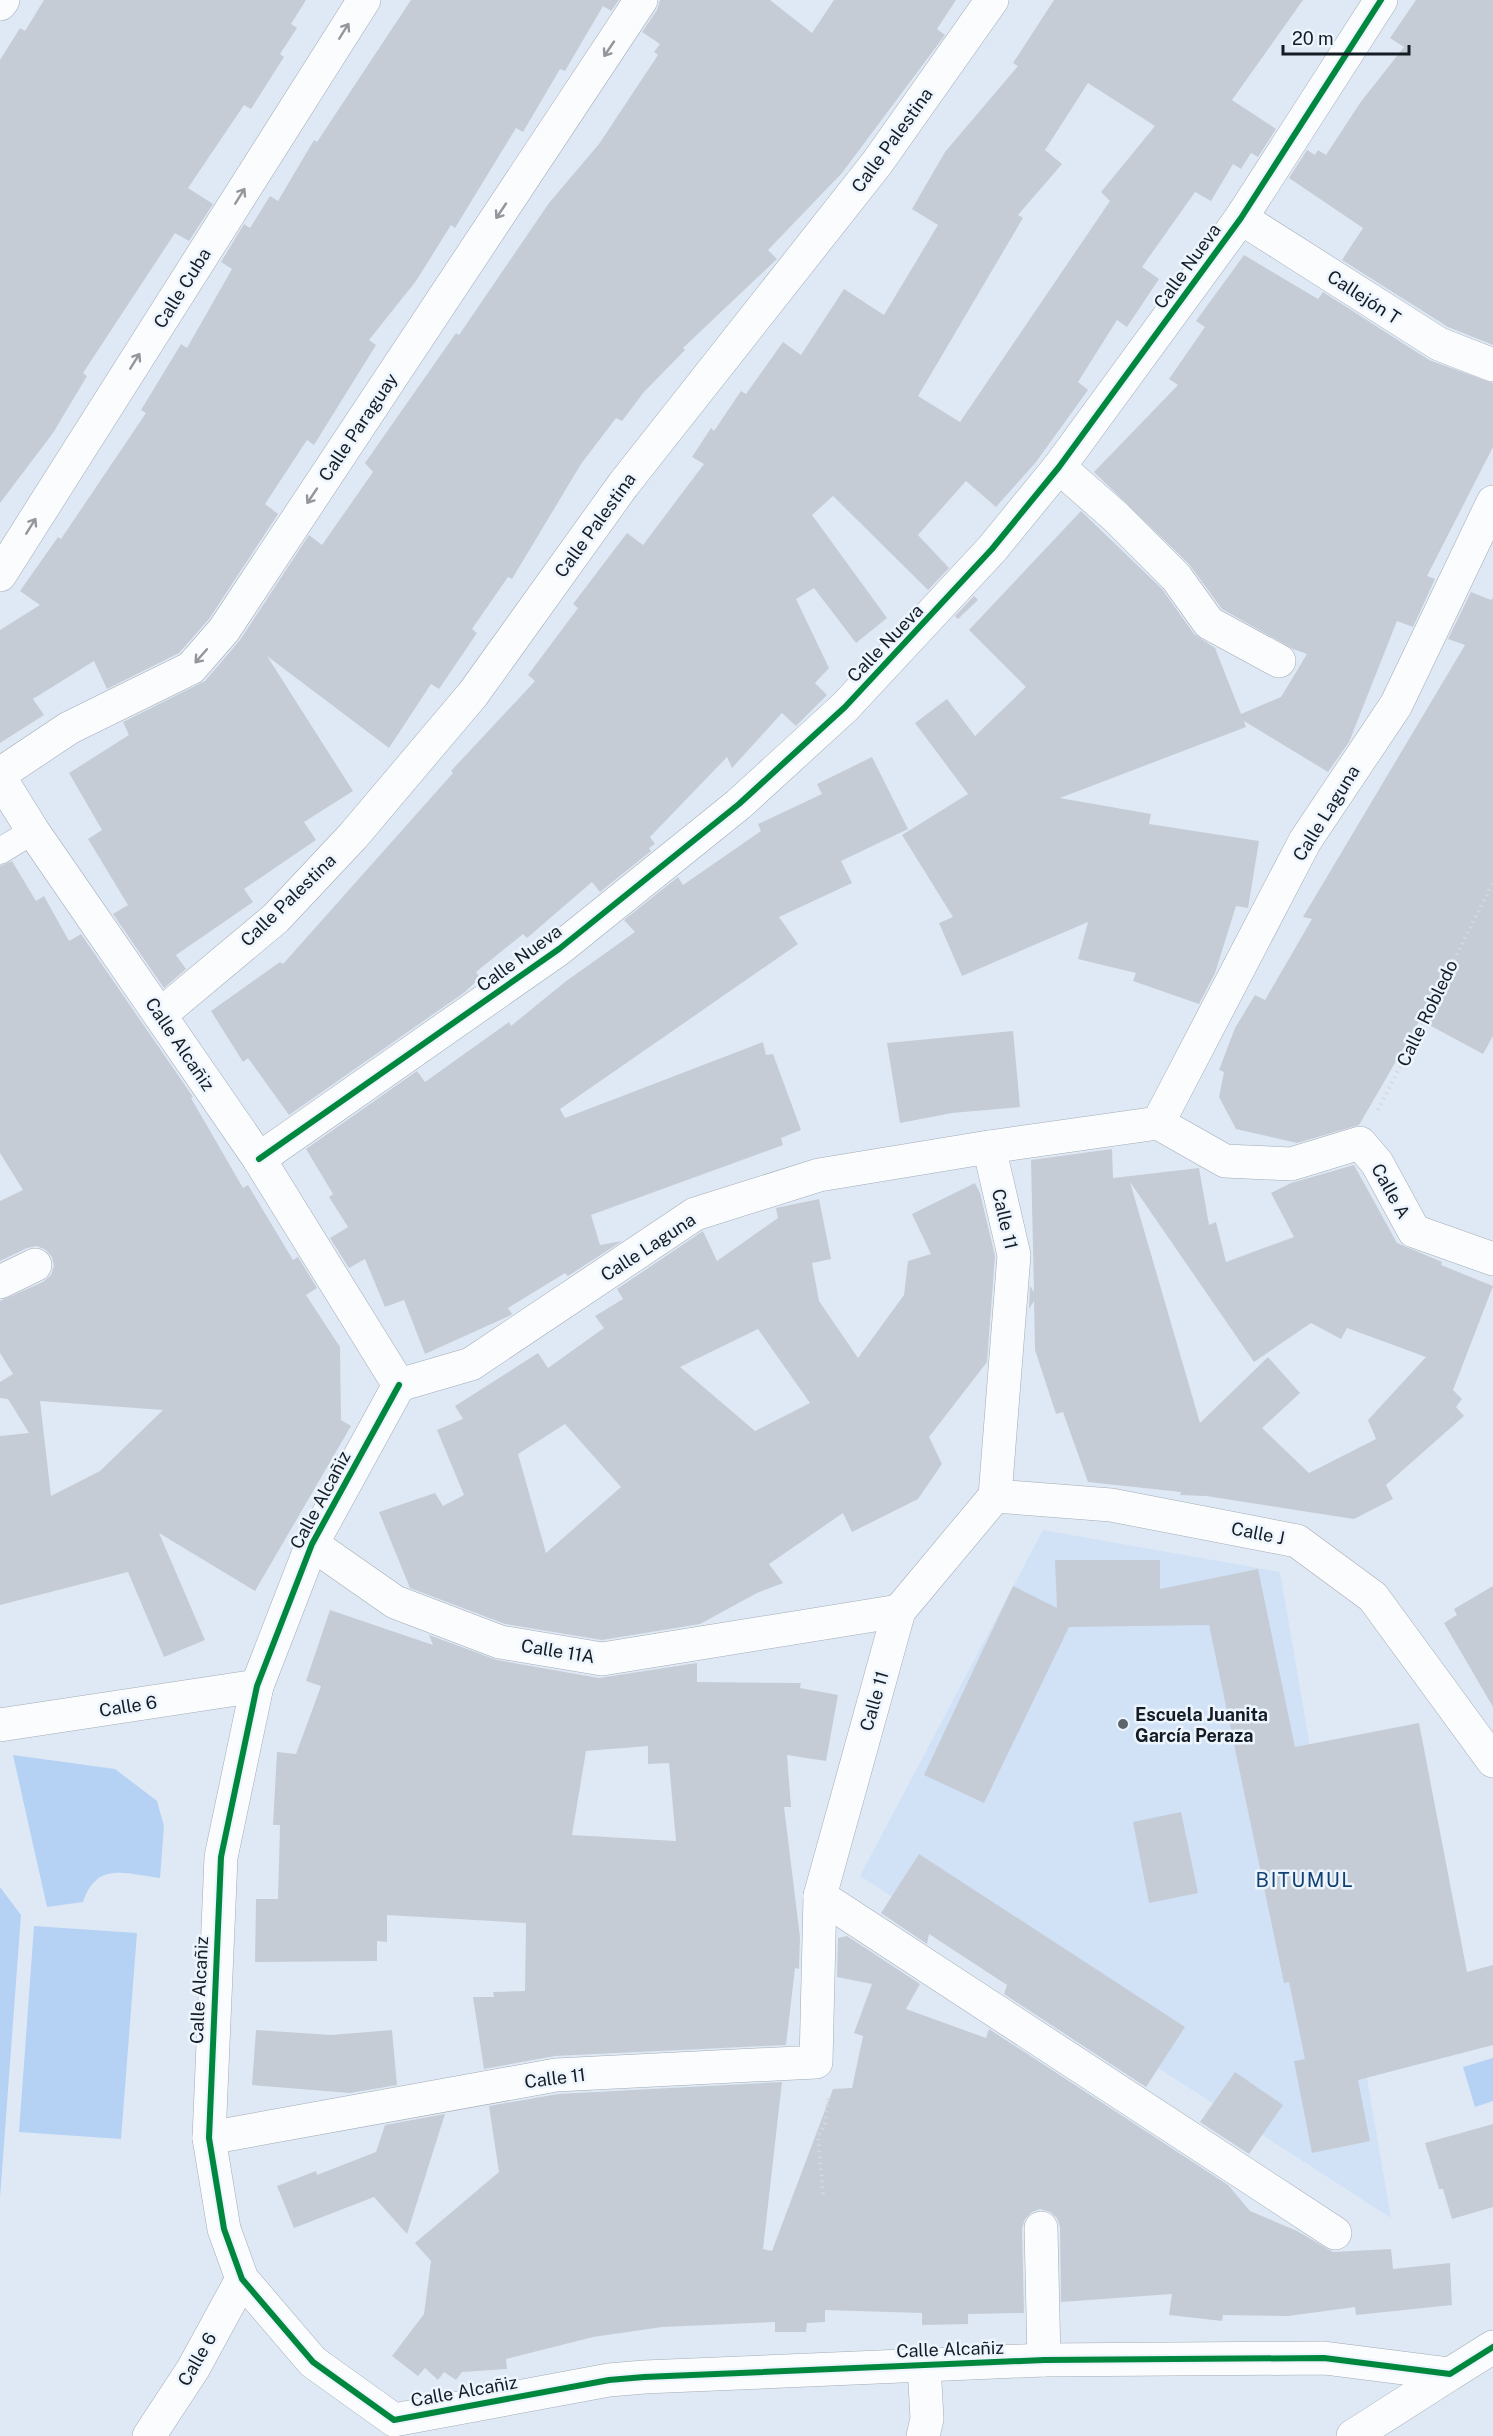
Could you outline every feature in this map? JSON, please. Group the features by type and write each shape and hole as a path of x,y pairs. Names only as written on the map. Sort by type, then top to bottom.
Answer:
{"street":[{"path":"0,4 3,0"},
{"name":"Calle Cuba","path":"0,575 364,0"},
{"name":"Calle Paraguay","path":"0,776 69,728 191,668 224,630 641,0"},
{"name":"Calle Palestina","path":"160,1015 276,918 353,836 473,694 622,485 877,163 992,0"},
{"name":"Calle Nueva","path":"259,1159 559,949 739,804 845,707 929,619 1059,467 1241,218 1381,0"},
{"name":"Callejón T","path":"1241,218 1438,344 1493,365"},
{"path":"1059,467 1116,517 1176,577 1209,623 1279,661"},
{"name":"Calle Laguna","path":"1158,1123 1305,841 1396,705 1493,502"},
{"name":"Calle Alcañiz","path":"0,776 33,831 259,1159 399,1385 312,1544 257,1686 221,1857 208,2138 224,2229 242,2279 313,2362 391,2428 609,2380 1044,2360 1324,2358 1450,2374"},
{"path":"989,1147 1158,1123 1226,1161 1291,1164 1360,1143"},
{"name":"Calle A","path":"1360,1143 1377,1163 1414,1232 1493,1258"},
{"name":"Calle Laguna","path":"399,1385 471,1364 695,1214 819,1175 989,1147"},
{"name":"Calle 11","path":"208,2138 556,2075 816,2062 820,1896 899,1611 995,1496 1014,1255 989,1147"},
{"path":"0,1282 35,1265"},
{"name":"Calle J","path":"995,1496 1111,1504 1298,1541 1373,1597 1493,1761"},
{"name":"Calle 11A","path":"312,1544 394,1602 500,1642 602,1659 899,1611"},
{"name":"Calle 6","path":"0,1725 257,1686"},
{"path":"820,1896 1335,2233"},
{"path":"1041,2228 1044,2360"},
{"name":"Calle 6","path":"148,2436 193,2369 242,2279"},
{"path":"1353,2436 1493,2347"},
{"path":"923,2436 927,2419 924,2365"}],"lane":[{"path":"0,851 33,831"}],"path":[{"path":"816,2062 828,2092 825,2124 819,2136 823,2194"}],"shaded area":[{"name":"Escuela Juanita García Peraza","path":"1043,1530 1280,1572 1391,2218 860,1876"},
{"path":"13,1755 115,1769 157,1801 164,1826 160,1878 124,1873 104,1875 96,1880 89,1889 83,1902 47,1907"},
{"path":"0,1887 21,1915 0,2198"},
{"path":"34,1926 137,1933 121,2139 19,2132"},
{"path":"1493,2058 1493,2101 1475,2107 1463,2067"}],"building":[{"path":"44,0 306,0 291,24 297,28 280,54 284,57 251,109 244,105 188,188 213,204 189,241 175,233 83,373 87,376 53,433 0,503 0,60 20,28 25,31"},
{"path":"411,0 619,0 611,11 603,6 565,71 560,69 523,132 516,128 455,228 451,225 416,281 369,340 376,345 314,445 307,440 265,504 278,514 209,619 179,653 107,689 94,661 33,699 44,715 0,743 0,630 40,605 20,591 58,537 61,539 146,413 141,410 181,344 187,348 232,269 221,262 244,224 250,228 270,196 278,201 314,140 317,142"},
{"path":"660,0 770,0 812,33 834,0 956,0 937,29 945,35 842,173 768,250 777,259 683,348 685,350 644,392 622,421 616,418 581,464 512,579 508,577 472,629 477,633 439,689 431,684 389,748 267,656 353,791 304,822 316,840 244,889 253,902 176,955 186,969 164,988 113,914 128,905 88,839 102,830 69,773 129,735 123,722 205,681 240,640 309,535 322,545 373,472 365,463 456,333 459,335 549,203 599,144 658,55 654,52 660,44 642,32 657,10"},
{"path":"1054,0 1303,0 1232,100 1276,129 1258,157 1251,153 1241,169 1233,164 1211,201 1195,192 1142,267 1159,279 1127,327 1117,320 1078,382 1088,390 1036,462 996,507 966,481 918,535 949,568 928,590 833,496 812,515 887,618 856,643 814,588 796,599 829,668 815,683 827,695 796,726 782,713 732,768 727,757 650,837 655,844 649,848 651,851 600,892 592,882 527,938 523,934 476,972 480,978 465,992 289,1115 248,1058 243,1062 211,1011 280,962 283,964 453,773 451,771 535,681 528,675 578,608 573,604 627,533 643,545 704,464 692,457 711,428 714,431 741,391 746,394 783,342 801,355 844,289 884,315 938,225 912,209 945,152 1018,66 1013,63","holes":["1088,83 1155,126 1101,192 1110,201 960,422 918,396 1023,218 1018,215 1062,164 1045,150"]},
{"path":"1416,0 1493,0 1493,345 1448,327 1342,260 1363,228 1289,178 1307,150 1315,155 1318,150 1326,155 1360,103 1404,47 1390,38"},
{"path":"1244,255 1318,299 1323,292 1429,360 1493,383 1493,447 1427,576 1435,579 1413,627 1397,621 1349,742 1328,772 1244,721 1246,727 1060,798 1151,814 1149,824 1259,841 1248,908 1236,906 1215,973 1199,1004 1133,981 1136,973 1078,959 1088,922 962,976 939,923 953,917 902,835 968,794 915,723 947,699 975,736 1026,687 969,630 1081,511 1162,589 1194,634 1215,648 1241,714 1281,697 1307,654 1293,649 1222,609 1189,564 1094,472 1178,385 1169,379 1205,327 1196,321"},
{"path":"1471,592 1491,600 1493,598 1493,1036 1483,1054 1420,1020 1359,1125 1297,1143 1236,1129 1219,1097 1224,1072 1219,1070 1235,1028 1255,995 1265,1000 1312,919 1303,917 1465,645 1448,639"},
{"path":"974,596 978,600 958,619 955,616"},
{"path":"872,757 908,829 841,861 852,883 779,917 798,944 560,1109 565,1118 763,1042 766,1055 773,1054 801,1130 781,1138 783,1145 591,1215 600,1245 622,1241 568,1276 565,1273 508,1308 512,1314 509,1316 425,1354 404,1300 385,1307 365,1259 349,1268 330,1238 348,1227 329,1197 333,1194 306,1149 417,1071 425,1082 509,1022 511,1026 565,982 635,932 624,920 678,877 683,885 761,831 758,824 822,794 817,784"},
{"path":"12,861 36,901 44,896 69,941 81,934 193,1097 191,1098 243,1188 248,1185 293,1260 298,1257 317,1288 306,1295 340,1347 341,1420 351,1426 255,1591 159,1533 205,1640 164,1657 128,1572 0,1605 0,1436 29,1433 8,1399 0,1398 0,1382 13,1374 0,1353 0,1301 43,1282 51,1275 54,1266 52,1257 46,1250 37,1246 27,1248 0,1261 0,1201 23,1190 0,1153 0,866","holes":["40,1401 163,1410 100,1471 51,1496"]},
{"path":"1013,1031 1020,1107 952,1113 900,1123 887,1043"},
{"path":"1112,1149 1113,1178 1199,1168 1209,1225 1216,1222 1226,1262 1294,1237 1271,1193 1291,1183 1354,1165 1397,1243 1442,1262 1441,1265 1493,1286 1453,1390 1462,1399 1456,1407 1464,1416 1386,1485 1393,1499 1354,1519 1206,1496 1180,1495 1181,1492 1088,1482 1063,1412 1056,1414 1035,1350 1034,1301 1029,1309 1030,1286 1034,1292 1031,1160","holes":["1130,1182 1254,1362 1311,1323 1341,1339 1347,1328 1426,1357 1368,1420 1376,1439 1309,1473 1262,1428 1300,1393 1268,1357 1200,1423"]},
{"path":"975,1183 980,1193 995,1256 987,1362 929,1437 942,1464 918,1499 852,1532 843,1513 769,1564 783,1583 757,1593 700,1624 602,1640 505,1624 410,1588 379,1512 435,1493 443,1506 464,1495 437,1430 463,1419 455,1406 538,1353 548,1368 604,1328 595,1316 623,1299 617,1289 703,1231 717,1261 778,1218 776,1208 819,1199 831,1259 812,1263 819,1301 858,1358 904,1295 908,1261 931,1254 912,1214","holes":["758,1329 810,1403 755,1431 680,1367","565,1424 621,1487 546,1553 518,1454"]},
{"path":"1055,1560 1160,1560 1160,1589 1258,1569 1295,1747 1419,1723 1467,1972 1493,1965 1493,2045 1358,2080 1370,2141 1312,2153 1294,2061 1305,2059 1289,1982 1284,1983 1209,1625 1069,1627 984,1803 924,1775 1013,1586 1057,1608"},
{"path":"1493,1586 1493,1707 1444,1623 1457,1615 1454,1609"},
{"path":"330,1610 433,1645 429,1635 497,1660 599,1678 697,1663 697,1682 801,1683 800,1688 838,1695 826,1761 787,1755 791,1807 784,1807 800,1937 799,1969 795,1968 786,2045 555,2056 484,2069 473,1997 494,1997 493,1992 525,1991 526,1923 387,1915 387,1942 377,1941 377,1961 255,1962 256,1899 278,1899 280,1825 273,1825 277,1752 296,1754 321,1686 306,1681","holes":["648,1746 648,1764 669,1763 676,1841 572,1835 586,1751"]},
{"path":"1181,1812 1198,1893 1149,1903 1133,1822"},
{"path":"919,1854 1185,2027 1146,2087 1004,1994 1007,1985 929,1934 927,1944 881,1913"},
{"path":"847,1936 920,1984 906,2009 986,2038 989,2029 1228,2185 1250,2211 1297,2231 1333,2252 1391,2249 1393,2269 1450,2263 1452,2305 1356,2315 1355,2307 1288,2316 1223,2315 1222,2321 1169,2315 1172,2294 1061,2302 1060,2227 1057,2218 1050,2212 1040,2209 1032,2212 1025,2219 1022,2228 1024,2313 968,2314 968,2324 922,2325 922,2313 825,2310 825,2322 807,2323 806,2332 775,2332 775,2322 662,2327 593,2337 506,2359 507,2369 462,2372 456,2380 444,2372 438,2380 425,2368 418,2376 392,2356 424,2314 431,2261 415,2243 499,2172 489,2106 558,2094 782,2082 763,2249 772,2251 833,2089 852,2088 863,2036 854,2033 872,1984 837,1977 838,1938"},
{"path":"256,2030 331,2035 392,2030 397,2085 350,2093 252,2085"},
{"path":"1235,2072 1283,2105 1249,2154 1200,2122"},
{"path":"445,2114 407,2234 374,2197 294,2228 277,2186 316,2171 317,2175 376,2152 385,2125"},
{"path":"1493,2124 1493,2207 1452,2219 1443,2189 1439,2189 1425,2143"}],"cycle path":[{"path":"259,1159 559,949 739,804 845,707 992,549 1059,467 1241,218 1381,0"},
{"path":"399,1385 312,1544 257,1686 221,1857 209,2138 224,2229 242,2279 313,2362 394,2420 609,2380 644,2377 1044,2360 1324,2358 1450,2374 1493,2347"}],"place":[{"name":"Escuela Juanita García Peraza","path":"1123,1724"}],"district":[{"name":"BITUMUL","path":"1305,1880"}]}
